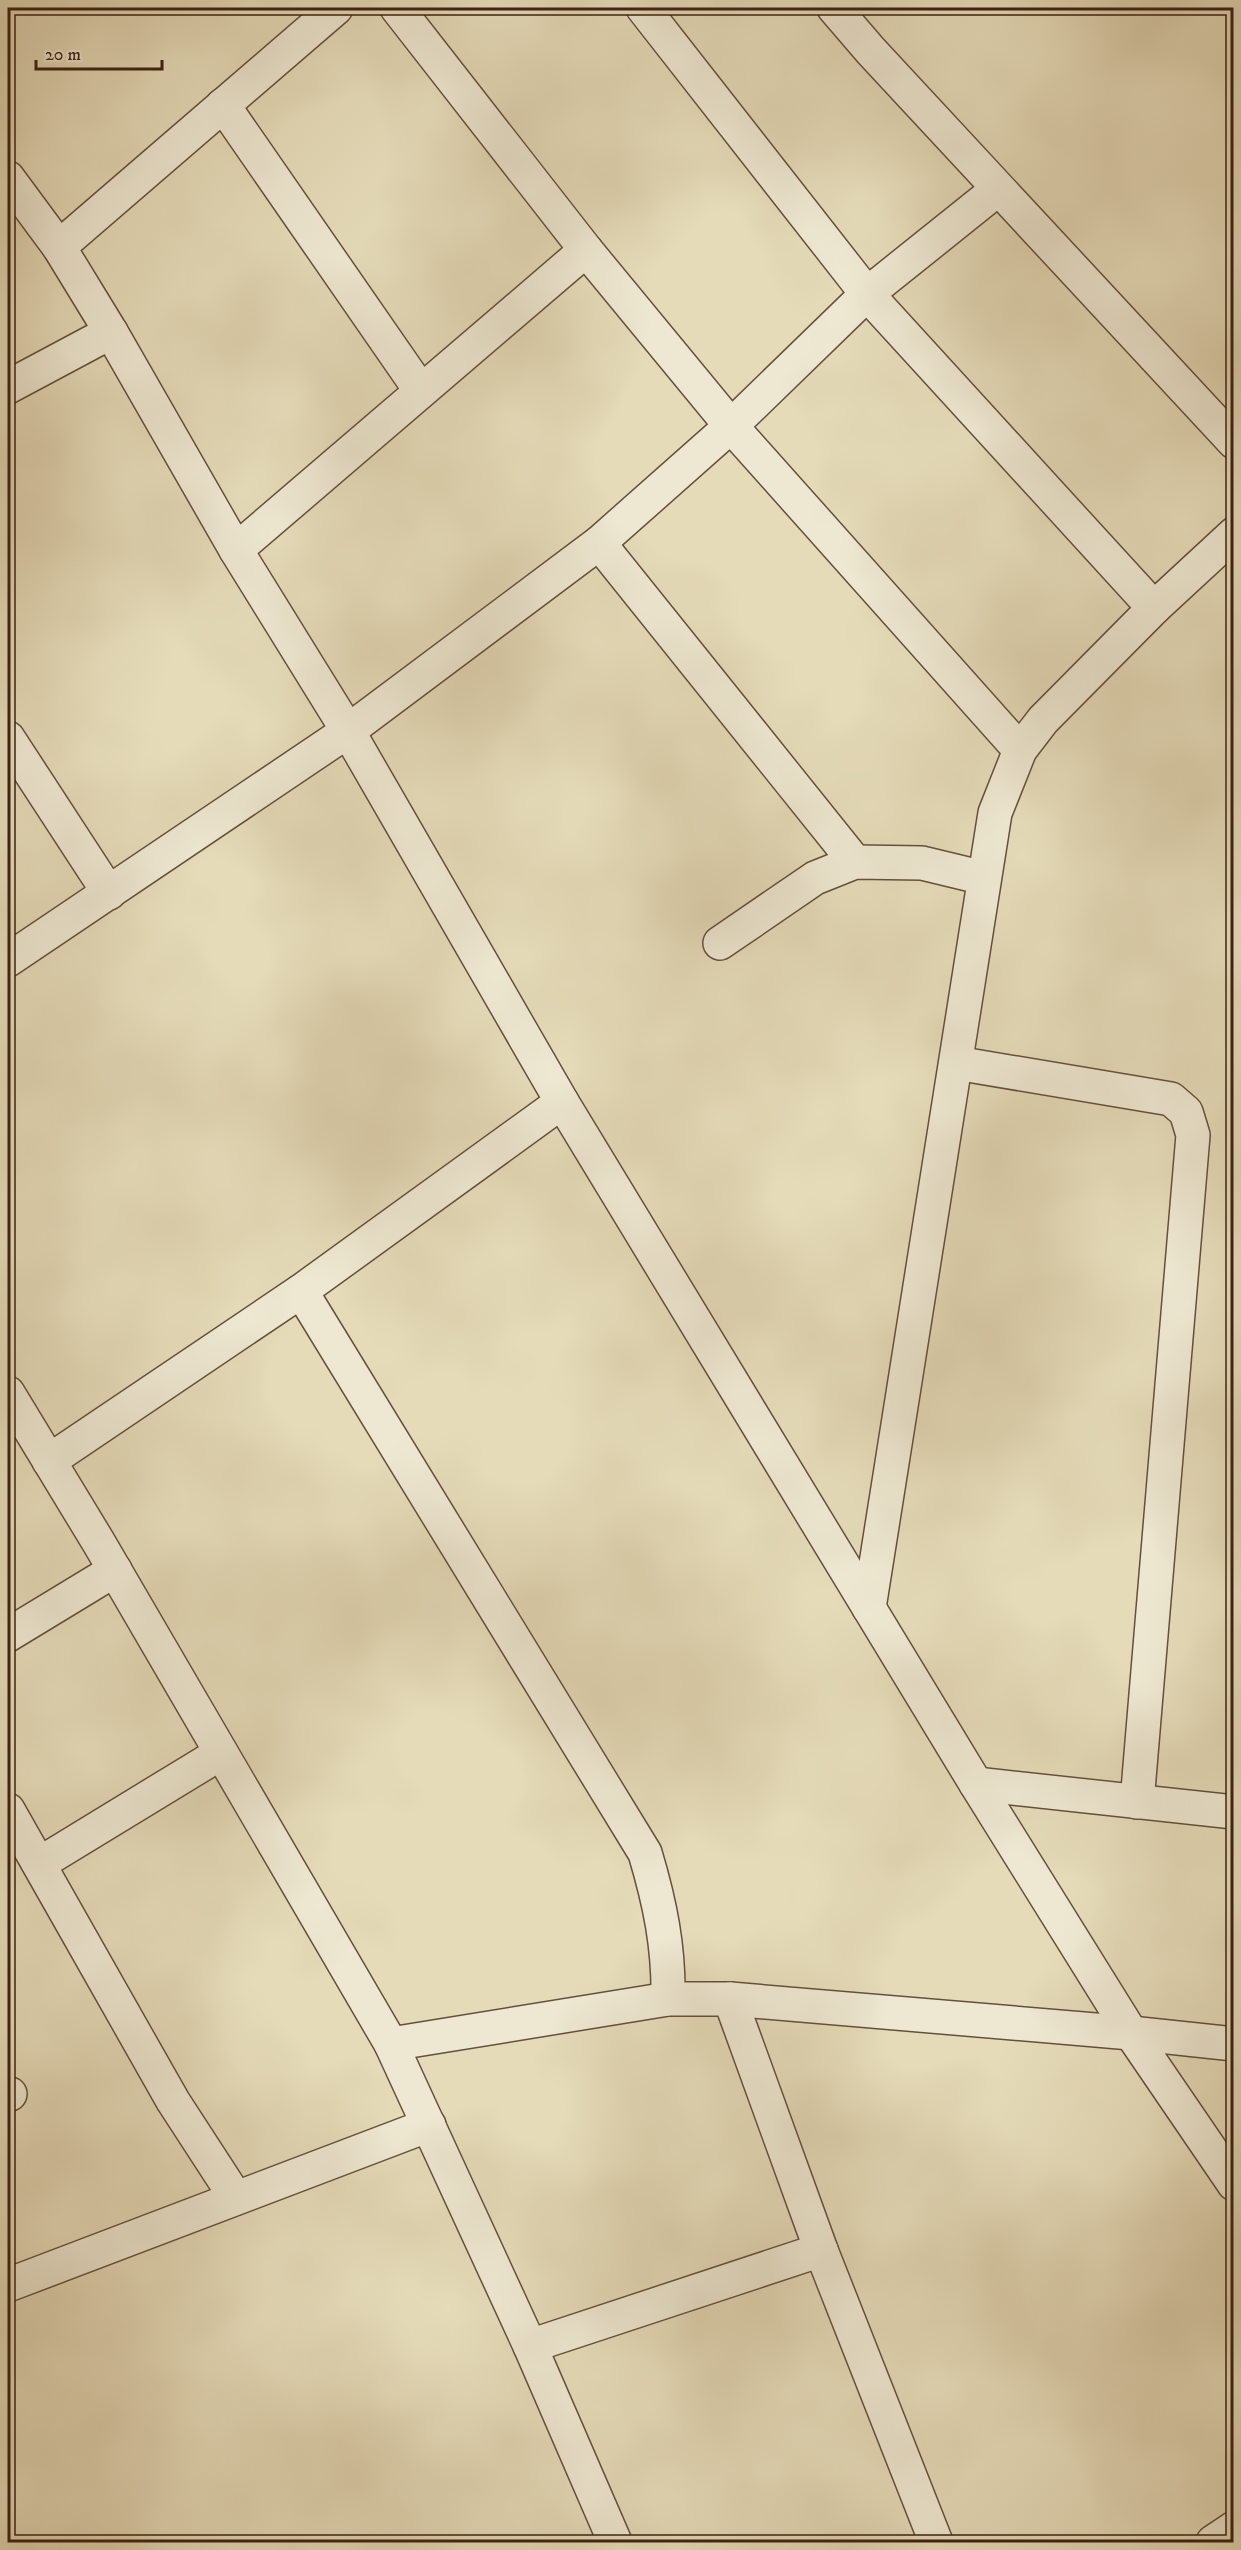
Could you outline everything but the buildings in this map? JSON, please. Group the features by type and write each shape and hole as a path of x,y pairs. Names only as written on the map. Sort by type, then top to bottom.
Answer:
{"street":[{"path":"59,247 336,8"},
{"path":"397,8 586,250 731,426 1020,750"},
{"path":"643,8 867,294 1154,608"},
{"path":"834,8 1233,442"},
{"path":"223,105 421,391"},
{"path":"8,178 59,247 111,332 236,550 348,731 562,1102 976,1784 1131,2033 1233,2184"},
{"path":"8,960 348,731 599,543 731,426 867,294 998,189"},
{"path":"236,550 586,250"},
{"path":"8,387 111,332"},
{"path":"869,1608 995,813 1020,750 1043,720 1154,608 1233,534"},
{"path":"599,543 855,862"},
{"path":"8,738 109,893"},
{"path":"720,944 815,878 855,862 922,863 984,878"},
{"path":"956,1063 1171,1099 1186,1112 1193,1135 1137,1802"},
{"path":"49,1461 301,1290 562,1102"},
{"path":"301,1290 645,1853 658,1897 667,1949 668,1999"},
{"path":"8,1393 115,1570 391,2044 530,2346 615,2542"},
{"path":"8,1635 115,1570"},
{"path":"39,1864 221,1753"},
{"path":"976,1784 1233,1812"},
{"path":"8,1810 173,2101 236,2198"},
{"path":"391,2044 668,1999 729,1999 1131,2033 1233,2044"},
{"path":"729,1999 821,2250 936,2542"},
{"path":"8,2285 429,2125"},
{"path":"530,2346 821,2250"},
{"path":"1213,2542 1233,2528"}]}
